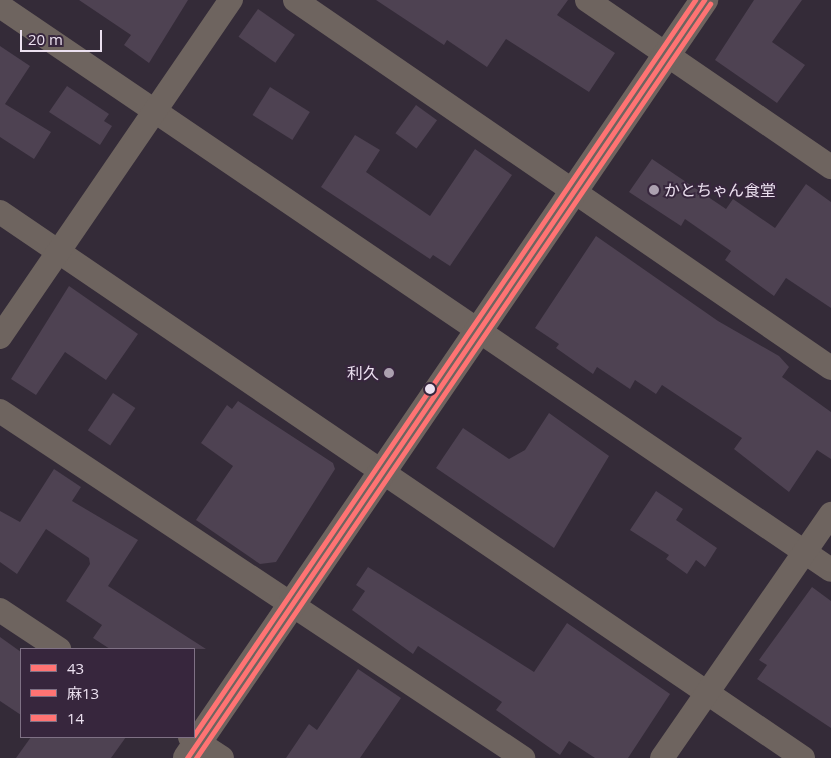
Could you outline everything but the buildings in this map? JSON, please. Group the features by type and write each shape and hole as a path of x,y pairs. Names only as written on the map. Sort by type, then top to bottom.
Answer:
{"street":[{"path":"0,337 231,0"},
{"path":"295,0 575,190 831,368"},
{"path":"587,0 831,167"},
{"path":"222,758 192,746 292,605 704,0"},
{"path":"0,6 831,570"},
{"path":"0,212 381,475 802,758"},
{"path":"0,411 522,758"},
{"path":"662,758 831,514"},
{"path":"0,610 57,648"}],"transit line":[{"name":"14","path":"195,734 695,0"},
{"name":"43","path":"187,758 704,0"},
{"name":"麻13","path":"196,758 710,4"}],"place":[{"name":"かとちゃん食堂","path":"654,190"},
{"name":"利久","path":"389,373"}]}
